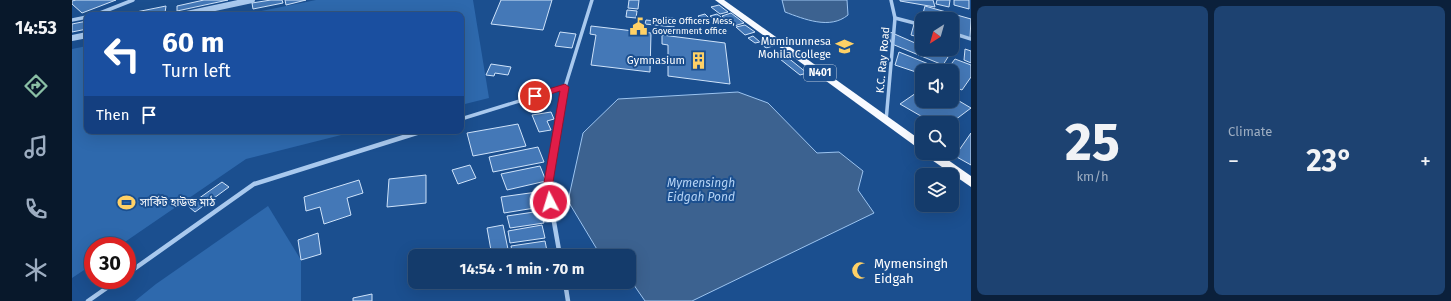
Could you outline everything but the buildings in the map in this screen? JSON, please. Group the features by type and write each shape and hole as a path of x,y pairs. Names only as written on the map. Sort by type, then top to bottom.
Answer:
{"highway":[{"name":"N401","path":"719,0 915,142"},
{"path":"940,160 971,182"}],"street":[{"path":"103,12 133,0"},
{"path":"196,12 252,0"},
{"path":"559,249 548,188 565,87 592,0"},
{"name":"K.C. Ray Road","path":"886,121 895,18 891,0"},
{"path":"72,20 84,18"},
{"path":"895,18 915,23"},
{"path":"72,38 84,35"},
{"path":"959,36 971,39"},
{"path":"464,118 565,87"},
{"path":"136,268 254,184 413,134"},
{"path":"88,301 105,289"},
{"path":"566,289 568,301"}],"shaded area":[{"path":"316,0 473,0 489,98 464,104 464,12 257,12"},
{"name":"সার্কিট হাউজ মাঠ","path":"84,47 84,134 345,134 246,159 132,237 84,237 84,270 72,278 72,49"},
{"path":"268,206 301,260 301,301 135,301 156,284"}],"water":[{"path":"782,0 847,0 848,15 833,22 817,22 800,18 785,12"},
{"name":"Mymensingh Eidgah Pond","path":"738,92 768,103 817,153 839,152 863,171 858,190 874,213 692,301 645,301 636,288 636,249 597,249 568,201 583,133 618,99"}],"place":[{"name":"Police Officers Mess, Government office","path":"639,26"},
{"name":"Muminunnesa Mohila College","path":"844,47"},
{"name":"Gymnasium","path":"698,60"},
{"name":"সার্কিট হাউজ মাঠ","path":"127,202"},
{"name":"Mymensingh Eidgah","path":"861,270"}],"route":[{"path":"535,96 565,87 548,188 550,202"}]}
